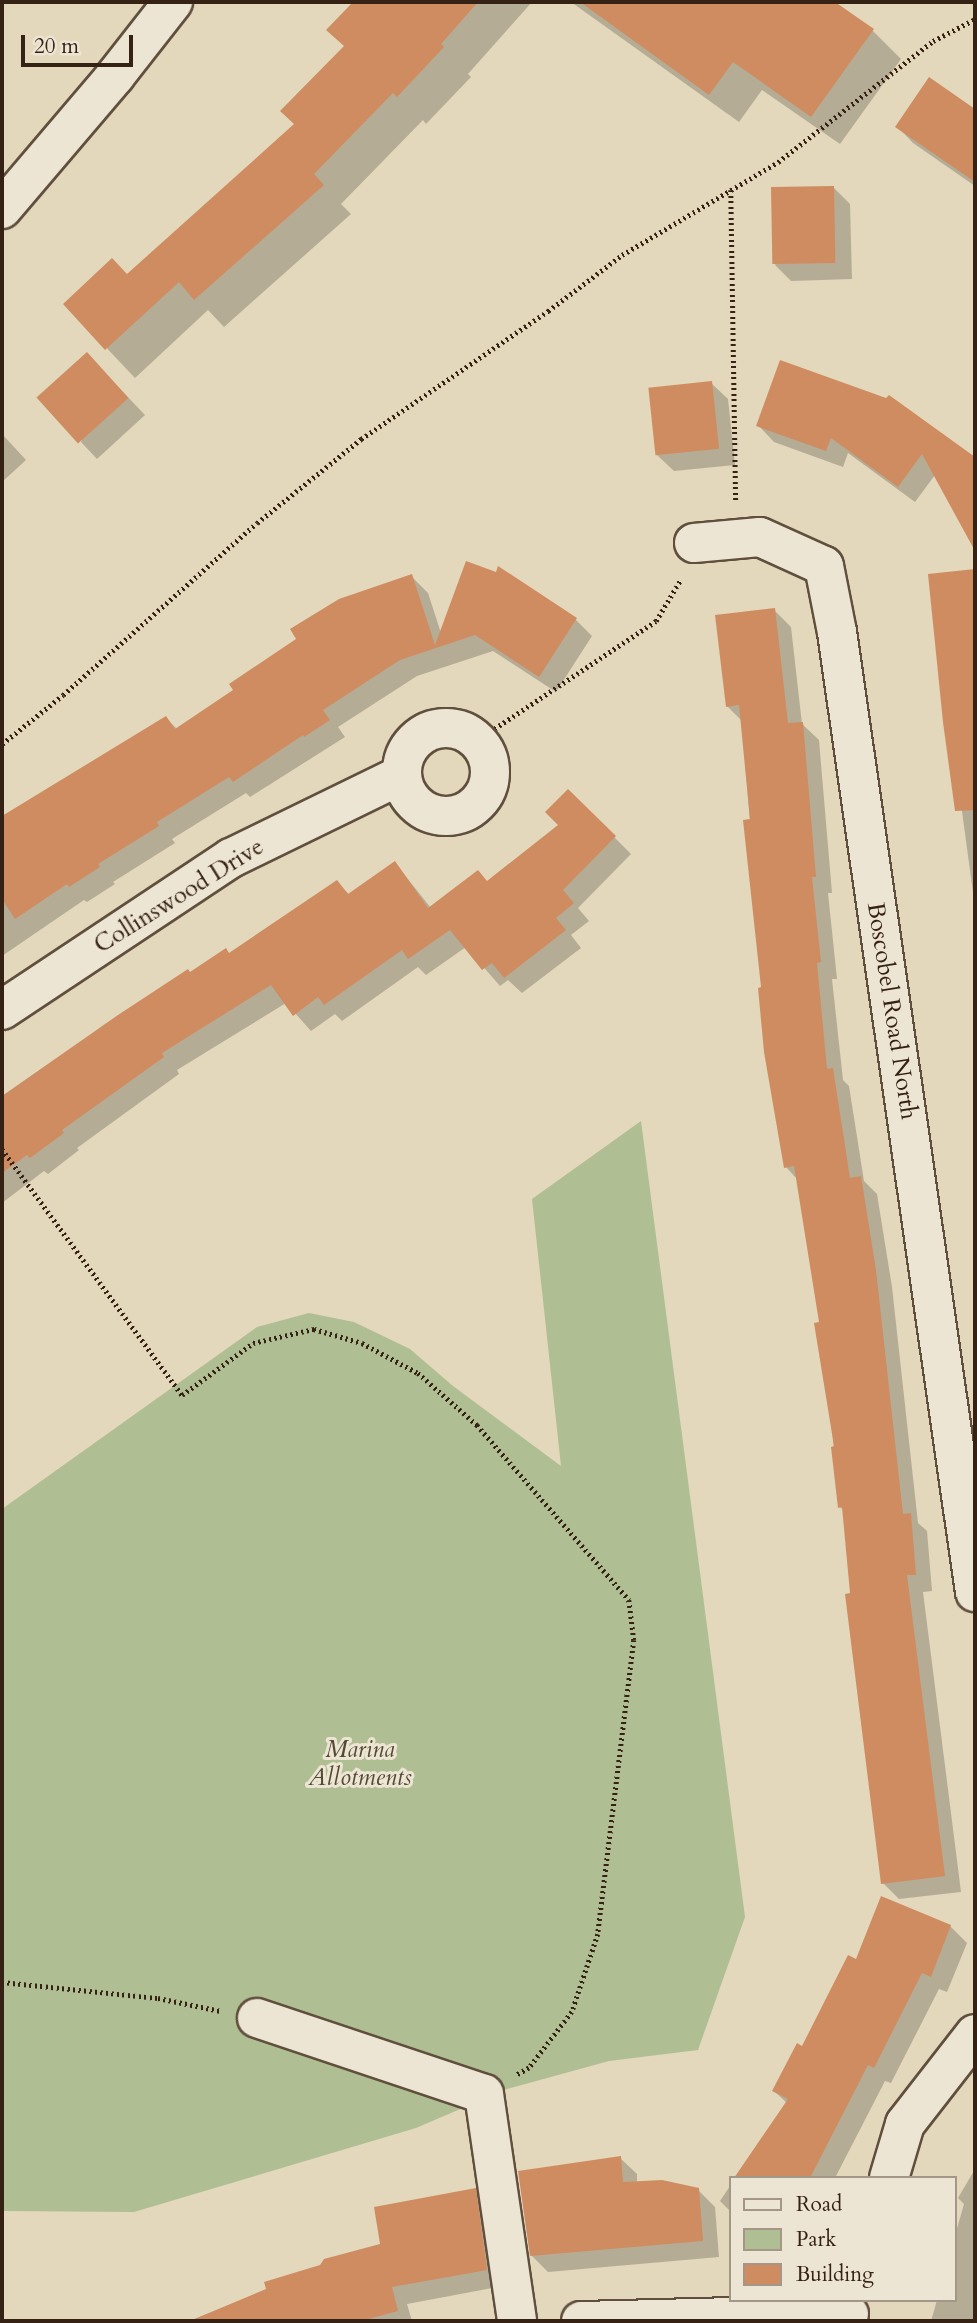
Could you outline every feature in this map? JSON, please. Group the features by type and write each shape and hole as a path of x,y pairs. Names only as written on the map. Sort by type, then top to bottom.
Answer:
{"street":[{"path":"2,209 115,76 173,2"},
{"name":"Boscobel Road North","path":"711,541 760,537 824,566 837,632 975,1592"},
{"path":"455,727 470,733 487,753 491,775 486,794 475,807 455,816 436,816 419,808 408,795 401,775 404,755 414,739 430,730 455,727"},
{"name":"Collinswood Drive","path":"2,1010 231,858 401,775"},
{"path":"257,2018 484,2094 517,2321"},
{"path":"890,2176 905,2124 975,2034"},
{"path":"581,2321 850,2312"}],"path":[{"path":"2,744 63,695 257,523 361,439 548,311 622,255 778,162 933,41 975,19"},
{"path":"476,741 656,621 711,541 731,189"},
{"path":"2,1149 182,1395 253,1343 314,1329 362,1343 418,1373 477,1425 629,1600 634,1640 598,1934 572,2012 529,2068 484,2094"},
{"path":"2,1982 158,1998 257,2018"}],"green space":[{"name":"Marina Allotments","path":"641,1121 745,1917 698,2050 609,2061 507,2089 416,2128 134,2212 2,2211 2,1509 257,1327 309,1313 354,1322 410,1349 453,1386 561,1466 532,1199"}],"building":[{"path":"353,2 478,2 441,44 444,47 397,97 393,93 314,174 324,185 194,300 179,282 105,350 63,304 112,258 127,274 294,124 280,111 344,46 326,30"},
{"path":"580,2 835,2 874,29 811,117 733,62 709,95"},
{"path":"929,77 975,109 975,182 895,127"},
{"path":"834,186 835,263 772,264 771,187"},
{"path":"87,352 128,398 78,444 36,398"},
{"path":"780,360 886,398 889,395 975,457 975,551 922,454 898,487 831,438 826,451 756,426"},
{"path":"712,381 719,449 655,455 648,388"},
{"path":"466,561 496,572 498,566 577,618 539,677 475,635 400,660 323,710 330,720 233,782 229,777 157,822 159,826 98,864 100,867 69,887 67,884 15,919 2,899 2,816 166,716 175,729 233,690 229,684 296,639 290,629 339,599 412,574 435,645"},
{"path":"975,569 975,810 955,811 928,574"},
{"path":"775,608 788,723 803,722 816,877 812,877 821,962 817,963 827,1069 833,1068 850,1178 861,1176 876,1270 903,1514 911,1513 916,1575 907,1575 945,1876 881,1884 845,1594 850,1593 842,1507 838,1508 831,1447 834,1446 814,1323 819,1322 794,1166 784,1168 764,1052 758,988 761,987 743,820 750,819 739,705 726,707 715,615"},
{"path":"568,789 616,836 563,890 574,903 556,918 566,930 504,978 492,963 482,970 450,930 408,959 402,950 324,1005 318,997 293,1016 271,985 162,1053 164,1057 62,1130 64,1133 30,1158 27,1155 2,1173 2,1096 118,1015 188,969 190,972 226,948 229,953 337,880 348,894 395,861 428,908 478,870 487,881 558,825 545,812"},
{"path":"881,1896 951,1925 931,1977 922,1973 874,2068 868,2065 811,2176 735,2176 788,2099 772,2091 797,2043 802,2046 848,1955 856,1959"},
{"path":"621,2156 623,2182 662,2180 699,2188 703,2241 530,2256 518,2171"},
{"path":"476,2188 487,2270 392,2287 398,2311 361,2321 190,2321 266,2289 264,2282 320,2265 324,2259 380,2244 374,2207"}]}
